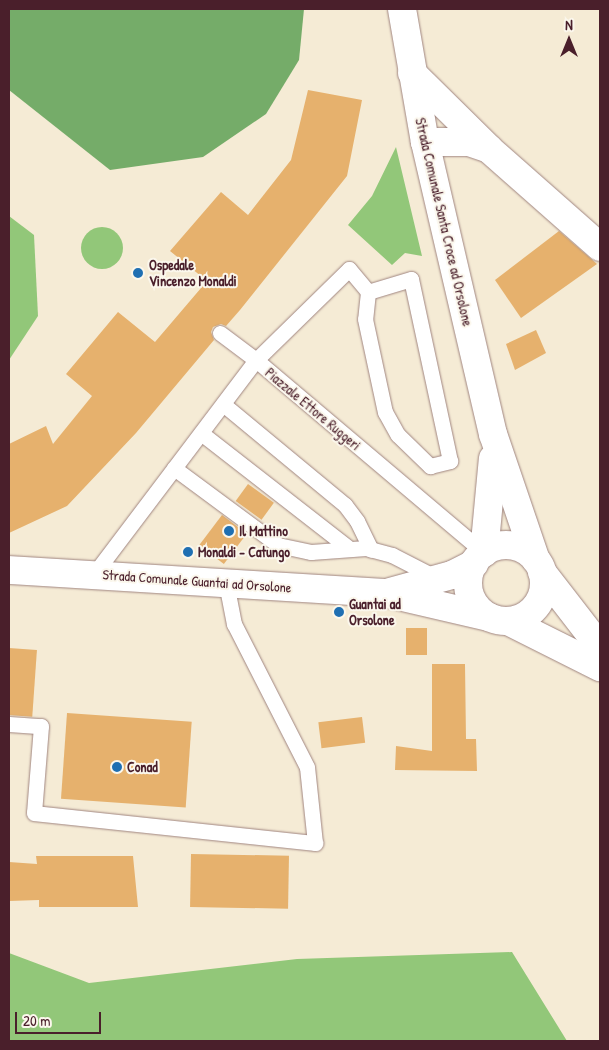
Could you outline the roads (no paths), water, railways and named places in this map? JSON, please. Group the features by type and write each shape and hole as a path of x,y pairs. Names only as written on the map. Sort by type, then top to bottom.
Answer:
{"street":[{"name":"Strada Comunale Santa Croce ad Orsolone","path":"402,9 425,142 493,434 539,566"},
{"path":"412,73 489,149 600,247"},
{"path":"425,142 469,142 489,149"},
{"name":"Strada Comunale Santa Croce ad Orsolone","path":"479,558 494,469 493,434"},
{"path":"600,647 525,550 511,546 497,547 479,558 469,578 470,594 477,607 498,619 600,667"},
{"name":"Strada Comunale Guantai ad Orsolone","path":"386,592 439,579 479,558"},
{"path":"498,619 526,616 537,605 543,593 539,566"},
{"name":"Strada Comunale Guantai ad Orsolone","path":"9,570 386,592 498,619"}],"lane":[{"path":"220,333 256,360 349,268 368,292 365,319 385,412 398,435 430,466 450,461 411,279 368,292"},
{"name":"Piazzale Ettore Ruggeri","path":"94,574 256,360 479,558"},
{"path":"223,404 345,505 357,521 371,550"},
{"path":"200,433 350,549"},
{"path":"174,468 278,545 311,552 350,549 371,550 392,555 439,579"},
{"path":"9,724 41,726 34,813 315,843 307,767 234,624 226,582"}],"place":[{"name":"Ospedale Vincenzo Monaldi","path":"138,273"},
{"name":"Il Mattino","path":"229,531"},
{"name":"Monaldi - Catungo","path":"188,552"},
{"name":"Guantai ad Orsolone","path":"339,612"},
{"name":"Conad","path":"117,767"}]}
